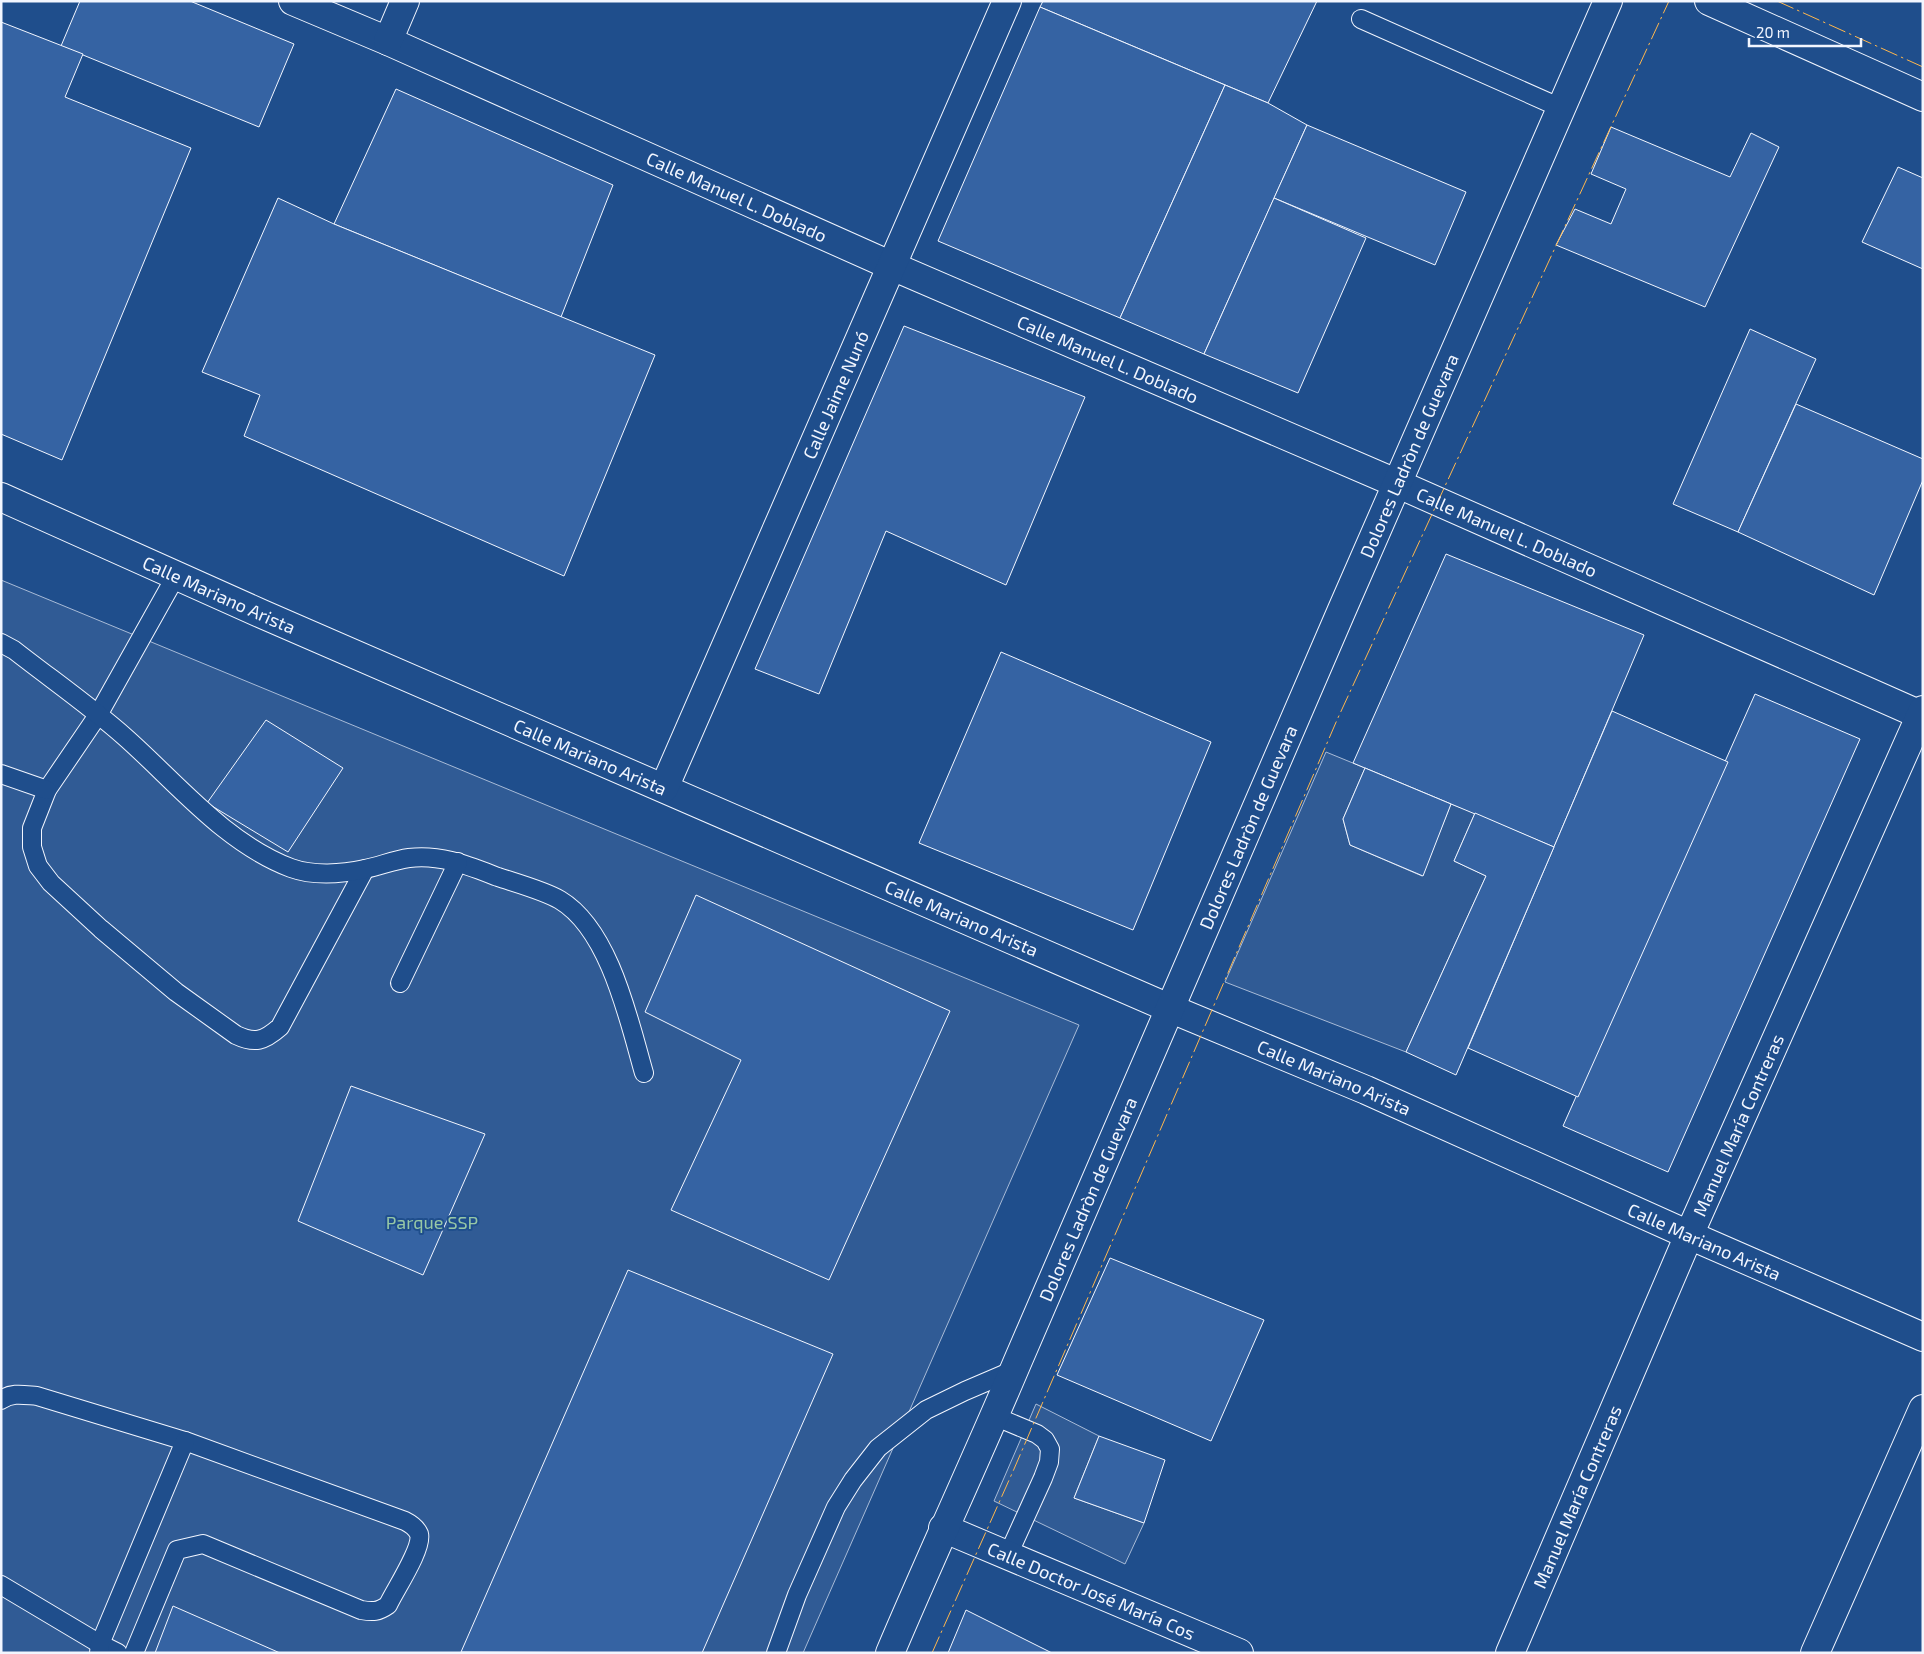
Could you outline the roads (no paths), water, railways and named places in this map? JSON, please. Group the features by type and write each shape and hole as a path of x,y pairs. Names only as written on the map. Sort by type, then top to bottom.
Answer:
{"street":[{"name":"Calle Manuel L. Doblado","path":"293,1 388,41 892,266 1396,482 1922,713"},
{"path":"388,41 405,1"},
{"name":"Calle Jaime Nunó","path":"664,788 1007,1"},
{"name":"Dolores Ladròn de Guevara","path":"890,1653 943,1528 1014,1370 1396,482 1608,1"},
{"path":"1709,1 1923,98"},
{"name":"Calle Mariano Arista","path":"1,497 177,574 262,614 1170,1008 1366,1090 1689,1236 1923,1337"},
{"name":"Manuel María Contreras","path":"1510,1653 1689,1236 1922,713"},
{"path":"1815,1653 1923,1409"},
{"name":"Calle Doctor José María Cos","path":"943,1528 1239,1653"}],"lane":[{"path":"1360,19 1561,108"},
{"path":"177,574 98,715 47,790 32,828 32,848 38,866 51,883 101,929 176,992 236,1035 246,1040 258,1041 270,1036 280,1027 365,869"},
{"path":"1,642 14,650 124,736 222,826 260,854 292,868 318,873 365,869 410,858 437,858 458,862 560,900 582,919 617,979 644,1073"},
{"path":"1,774 47,790"},
{"path":"400,982 458,862"},
{"path":"776,1653 797,1595 836,1506 878,1448 926,1410 1014,1370"},
{"path":"1,1400 7,1396 20,1394 37,1396 185,1441 405,1521 415,1527 418,1534 419,1547 388,1605 379,1611 372,1612 361,1610 203,1544 177,1550 134,1653"},
{"path":"994,1416 1037,1434 1045,1440 1050,1450 1049,1462 1043,1478 1008,1555"},
{"path":"100,1648 185,1441"},
{"path":"1,1585 100,1648 118,1653"}],"park label":[{"name":"Parque SSP","path":"432,1222"}]}
